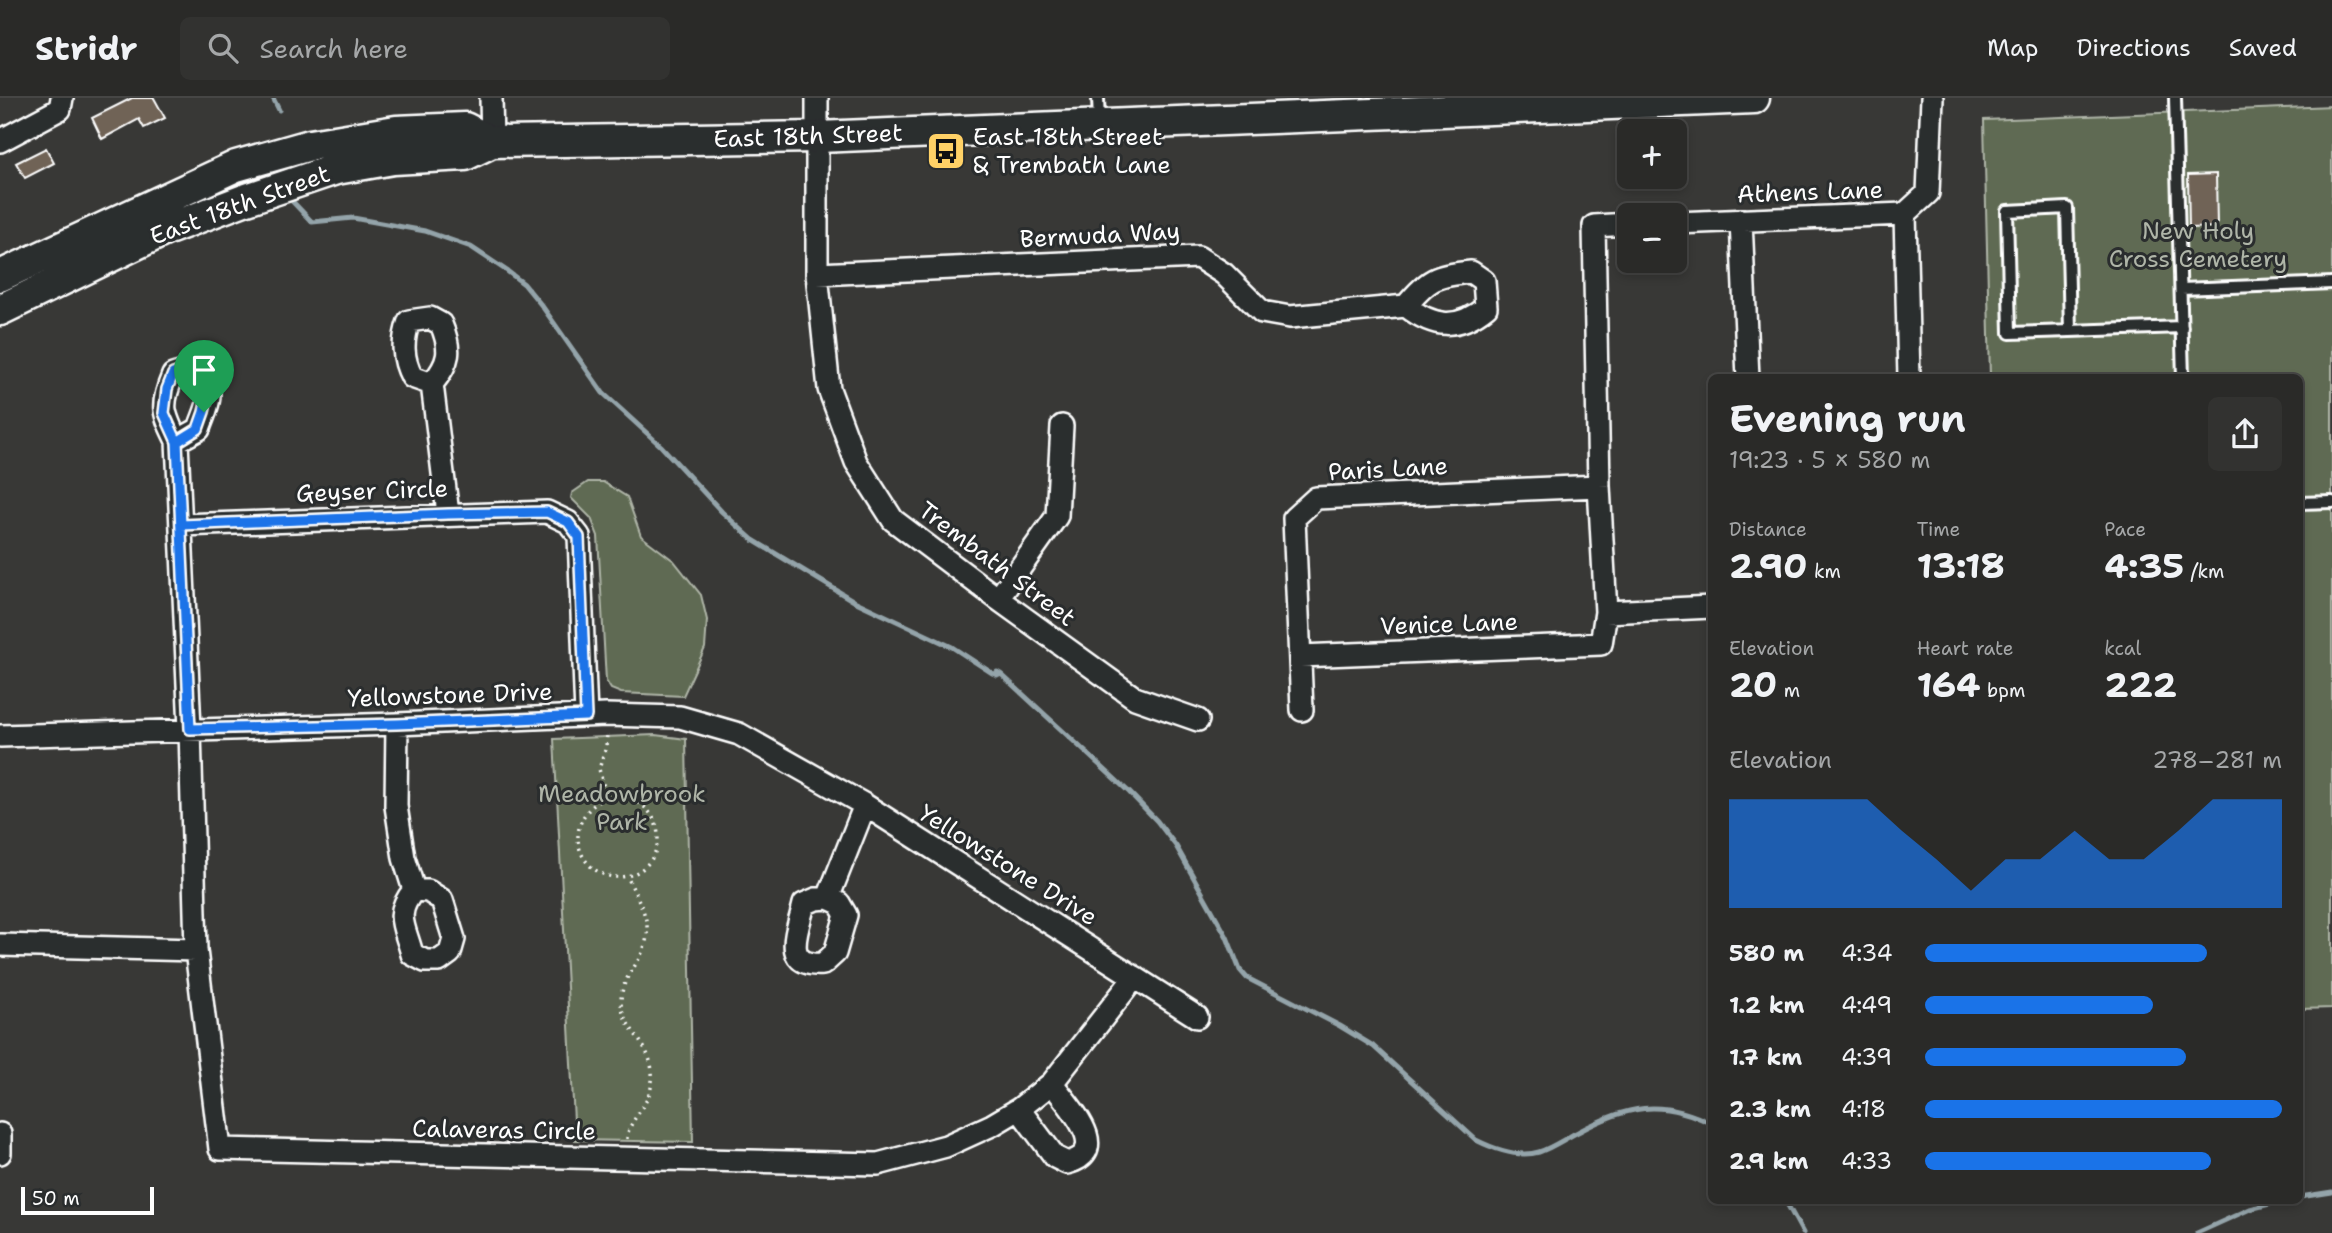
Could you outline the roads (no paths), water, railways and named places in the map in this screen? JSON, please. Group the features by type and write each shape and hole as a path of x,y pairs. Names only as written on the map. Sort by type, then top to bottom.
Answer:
{"main road":[{"name":"East 18th Street","path":"0,310 163,231 244,200 336,169 393,159 465,155 492,142 818,137 1098,111 1291,113 1458,104 1754,98"},
{"name":"East 18th Street","path":"0,276 236,166 310,145 396,131 465,128 492,142"}],"street":[{"path":"0,141 60,109 62,98"},
{"path":"491,98 492,142"},
{"name":"Trembath Street","path":"817,98 817,274 829,389 856,462 893,520 1135,698 1198,720"},
{"name":"Athens Lane","path":"1687,222 1905,214 1928,193 1932,98"},
{"path":"1905,214 1909,374"},
{"path":"1741,220 1748,374"},
{"path":"1617,225 1594,226 1606,612 1708,607"},
{"name":"Bermuda Way","path":"817,274 1198,257 1224,274 1262,312 1290,317 1406,306"},
{"path":"432,384 448,514"},
{"path":"998,599 1057,516 1062,426"},
{"path":"177,442 190,729"},
{"name":"Paris Lane","path":"1302,710 1294,518 1316,498 1600,486"},
{"name":"Geyser Circle","path":"181,525 547,512 568,522 579,537 596,715"},
{"name":"Venice Lane","path":"1300,656 1601,644 1606,612"},
{"name":"Yellowstone Drive","path":"0,736 596,715 680,717 739,734 865,805 1197,1017"},
{"path":"397,724 396,807 404,858 414,890"},
{"name":"Calaveras Circle","path":"190,729 196,950 220,1149 878,1164 946,1146 1019,1109 1052,1083 1135,977"},
{"path":"828,898 865,805"},
{"path":"0,945 196,950"},
{"path":"1019,1109 1055,1157 1067,1163 1080,1160 1087,1153 1088,1135 1052,1083"},
{"path":"0,1134 0,1153"}],"lane":[{"path":"2175,98 2183,374"},
{"path":"2070,331 2067,208 2007,211 2010,333 2070,331 2182,327"},
{"path":"2180,289 2332,283"},
{"path":"2303,503 2332,502"}],"waterway":[{"path":"273,98 279,110"},
{"path":"292,201 312,222 353,218 425,231 471,247 524,284 603,393 661,446 722,512 753,540 854,601 952,647 992,673 1002,675 1157,821 1176,846 1227,937 1240,970 1247,978 1373,1046 1476,1140 1507,1152 1531,1154 1549,1148 1612,1116 1644,1108 1676,1111 1708,1122"},
{"path":"2303,1197 2332,1192"},
{"path":"1787,1204 1803,1233"},
{"path":"2197,1233 2250,1209 2269,1204"}],"place":[{"name":"East 18th Street & Trembath Lane","path":"946,151"}],"park label":[{"name":"New Holy Cross Cemetery","path":"2198,245"},
{"name":"Meadowbrook Park","path":"622,808"}]}
